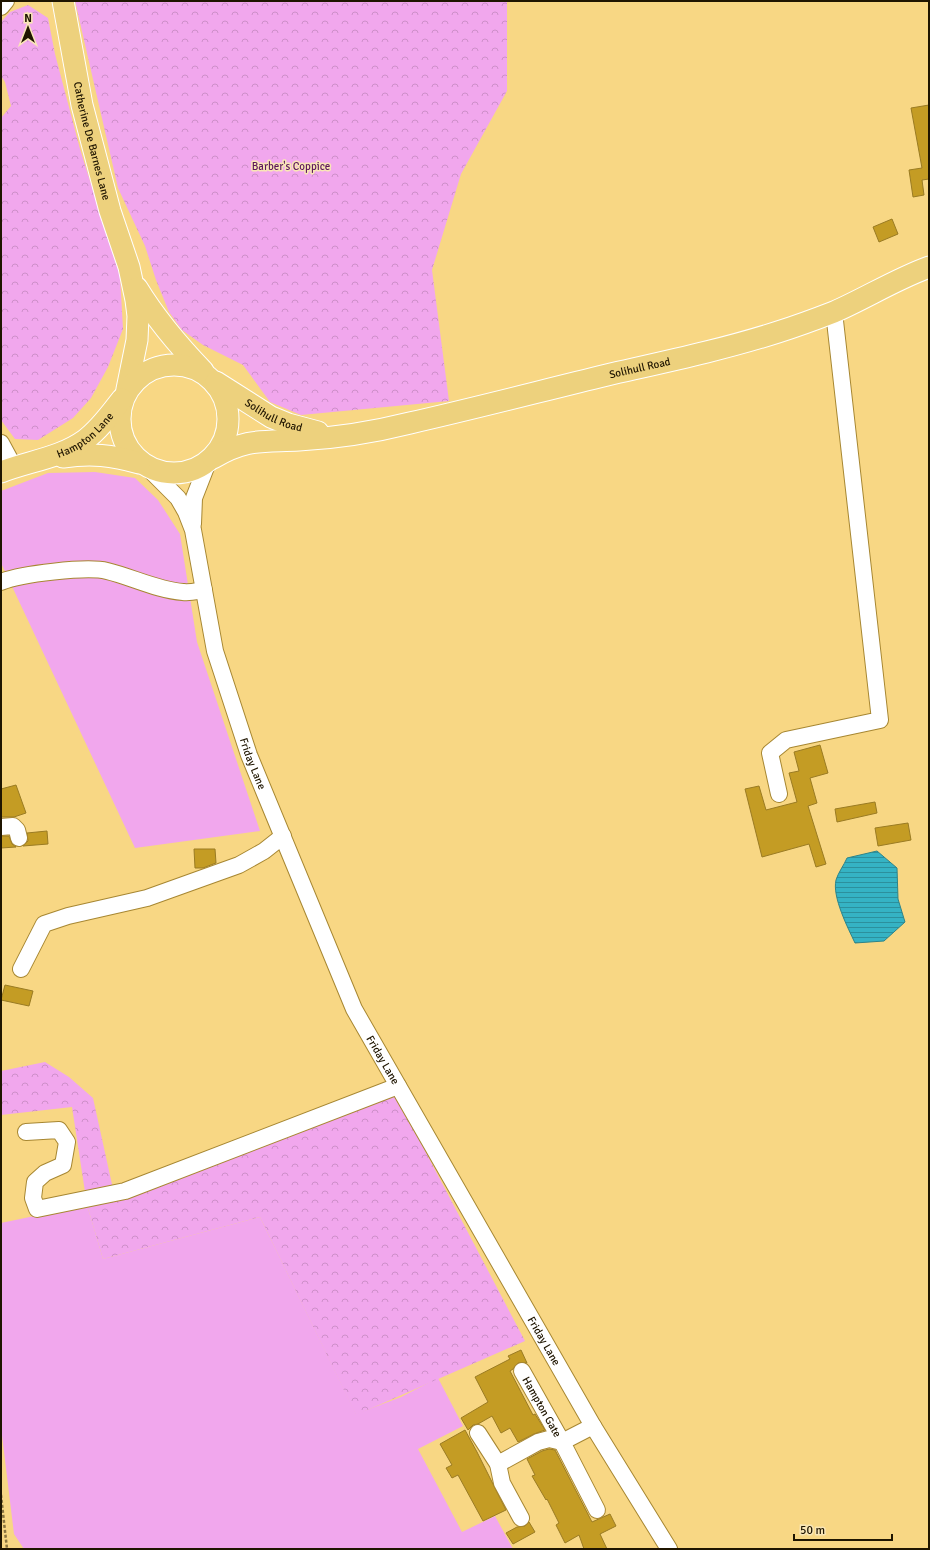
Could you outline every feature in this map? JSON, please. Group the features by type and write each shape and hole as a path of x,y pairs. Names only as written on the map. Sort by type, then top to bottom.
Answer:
{"main road":[{"name":"Catherine De Barnes Lane","path":"63,1 82,105 110,211 132,279 138,316 138,340 125,394"},
{"name":"Solihull Road","path":"210,460 248,442 260,440 300,440 408,424 544,390 725,348 779,332 834,312 906,275 929,267"},
{"name":"Catherine De Barnes Lane","path":"132,279 156,318 209,376"},
{"path":"181,365 209,376 221,391 225,401 228,421 227,432 223,443 210,460 197,468 179,472 168,472 143,465 131,454 123,435 121,412 125,394 142,374 161,367 181,365"},
{"name":"Solihull Road","path":"209,376 271,417 301,428 339,435"},
{"name":"Hampton Lane","path":"39,461 66,451 86,440 101,426 125,394"},
{"name":"Hampton Lane","path":"7,469 73,455 101,454 115,456 143,465"}],"street":[{"path":"1,6 6,1"},
{"path":"779,794 770,753 786,740 880,720 834,312"},
{"path":"1,443 7,469"},
{"name":"Friday Lane","path":"193,530 194,498 210,460"},
{"name":"Friday Lane","path":"143,465 178,498 186,512 193,530 215,651 249,755 354,1009 593,1426 669,1549"},
{"path":"1,582 30,575 84,569 105,570 184,593 204,590"},
{"path":"1,827 13,826 17,830 19,838"},
{"path":"21,969 44,924 68,916 147,898 239,865 264,851 282,836"},
{"path":"26,1132 59,1130 67,1142 63,1165 45,1173 35,1182 33,1198 37,1209 125,1191 398,1086"},
{"name":"Hampton Gate","path":"522,1371 562,1442 597,1510"},
{"name":"Hampton Gate","path":"498,1464 538,1442 549,1439 562,1442 593,1426"},
{"path":"478,1433 498,1464 502,1483 521,1518"}],"path":[{"path":"1,1495 7,1549"}],"green space":[{"name":"Barber's Coppice","path":"75,1 507,1 507,91 461,174 432,270 449,401 301,415 270,402 243,365 203,345 182,330 169,312 156,280 145,246 118,188"},
{"path":"28,5 48,18 55,54 80,149 120,276 123,329 108,367 91,398 73,418 38,440 15,439 1,420 1,118 11,106 5,82 1,76 1,22 10,12"},
{"path":"95,472 135,478 158,500 180,534 197,642 260,831 135,848 1,563 1,491 48,473"},
{"path":"45,1062 69,1077 93,1098 113,1189 387,1084 422,1145 525,1341 356,1415 260,1217 103,1259 87,1205 72,1107 1,1115 1,1071"},
{"path":"87,1205 103,1259 260,1217 356,1414 401,1397 438,1378 463,1426 418,1449 462,1532 495,1516 513,1549 24,1549 14,1534 1,1427 1,1223"}],"water":[{"path":"877,851 897,868 898,899 905,922 884,941 855,943 838,903 835,887 836,880 847,858"}],"building":[{"path":"929,105 929,179 922,180 924,195 913,197 909,170 922,168 911,108"},
{"path":"892,219 898,234 879,242 873,227"},
{"path":"820,745 828,773 810,778 817,803 808,806 826,864 816,867 809,844 762,857 745,789 759,786 766,810 797,802 789,773 799,771 794,752"},
{"path":"16,785 26,813 14,817 1,817 1,789"},
{"path":"875,802 877,813 837,822 835,809"},
{"path":"908,823 911,840 878,846 875,828"},
{"path":"47,831 48,844 23,846 28,841 27,833"},
{"path":"1,836 9,836 12,844 16,847 1,848"},
{"path":"194,849 215,849 216,863 203,868 195,868"},
{"path":"5,985 33,991 29,1006 1,1000"},
{"path":"521,1350 527,1363 518,1363 510,1371 533,1415 535,1414 545,1430 518,1442 510,1428 501,1433 492,1416 478,1424 473,1425 468,1430 461,1418 488,1402 475,1377 510,1359 508,1356"},
{"path":"465,1430 506,1510 483,1521 458,1475 452,1478 446,1468 452,1465 440,1444"},
{"path":"549,1449 555,1450 592,1522 610,1514 616,1526 600,1534 607,1549 584,1549 579,1535 565,1543 556,1525 559,1523 547,1499 546,1500 532,1476 535,1475 527,1459"},
{"path":"529,1522 535,1532 513,1544 506,1533 517,1527 525,1526"}]}
